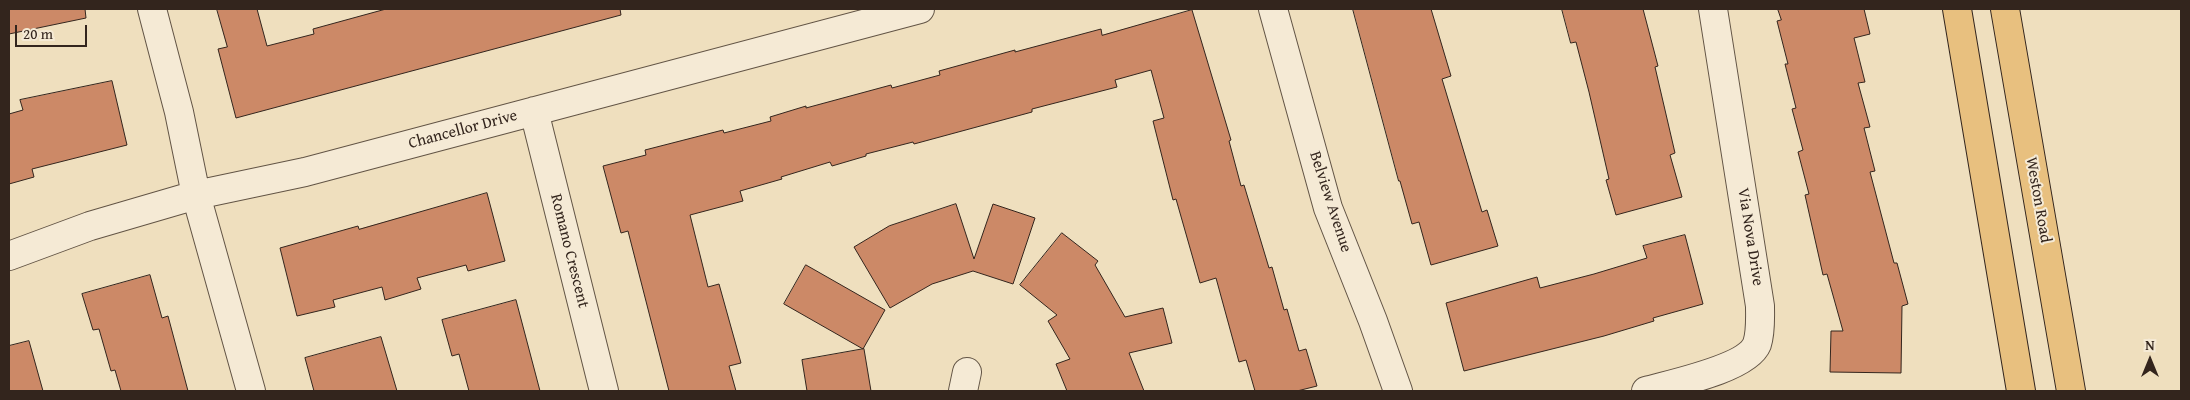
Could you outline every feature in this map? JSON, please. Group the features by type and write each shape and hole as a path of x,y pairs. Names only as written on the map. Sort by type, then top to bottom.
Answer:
{"main road":[{"path":"1957,9 2021,391"},
{"name":"Weston Road","path":"2005,9 2071,391"}],"street":[{"path":"152,9 179,112 196,195 250,391"},
{"name":"Belview Avenue","path":"1273,9 1328,208 1373,321 1398,391"},
{"name":"Via Nova Drive","path":"1646,391 1720,371 1745,357 1756,346 1760,328 1760,306 1713,9"},
{"name":"Chancellor Drive","path":"9,256 90,226 196,195 305,172 909,10"},
{"name":"Romano Crescent","path":"534,111 604,391"}],"building":[{"path":"9,9 85,9 86,18 9,34"},
{"path":"217,9 257,9 267,46 314,34 313,29 386,9 620,9 621,15 236,118 218,49 227,47"},
{"path":"1353,9 1431,9 1451,76 1442,79 1482,212 1487,210 1498,246 1431,265 1419,222 1412,224"},
{"path":"1562,9 1643,9 1658,66 1655,67 1675,153 1670,155 1682,197 1616,215 1606,180 1609,179 1576,42 1571,43"},
{"path":"1778,9 1864,9 1870,34 1854,38 1865,82 1858,83 1870,127 1864,128 1875,171 1870,172 1894,263 1897,263 1908,304 1902,306 1901,373 1830,372 1831,331 1843,331 1827,274 1823,275 1805,195 1809,194 1798,152 1803,150 1792,109 1796,108 1785,64 1788,64 1777,21 1781,20"},
{"path":"1192,10 1231,140 1229,141 1241,186 1244,185 1269,268 1272,267 1284,310 1287,309 1299,351 1306,349 1317,386 1297,391 1255,391 1246,360 1239,362 1216,278 1200,283 1176,199 1173,200 1153,121 1164,118 1151,70 1115,80 1117,87 1032,109 1032,112 914,144 913,142 866,154 866,156 832,166 830,162 781,177 782,179 740,191 743,201 690,215 708,287 719,284 741,363 729,366 736,391 669,391 628,231 621,233 603,166 646,155 645,150 723,130 724,133 771,121 770,117 806,106 806,108 891,85 892,88 940,75 939,71 1015,50 1015,52 1101,29 1102,35"},
{"path":"112,81 127,145 32,169 34,177 9,184 9,114 23,110 20,100"},
{"path":"487,193 505,261 468,271 466,265 417,278 421,289 385,300 382,287 333,300 335,307 297,316 280,248 358,226 359,229"},
{"path":"956,204 974,259 993,204 1035,218 1013,284 973,271 932,284 890,308 854,247 889,226"},
{"path":"1062,233 1098,261 1095,265 1125,317 1163,308 1172,343 1129,353 1144,391 1067,391 1056,364 1070,359 1048,321 1057,315 1020,285"},
{"path":"1685,235 1703,304 1653,318 1654,321 1604,336 1464,371 1446,303 1537,277 1540,288 1594,274 1647,258 1643,246"},
{"path":"806,265 885,310 863,349 784,304"},
{"path":"150,275 162,318 168,316 188,391 121,391 115,370 111,371 99,329 93,330 82,294"},
{"path":"516,300 540,391 469,391 459,354 452,356 442,320"},
{"path":"381,337 397,391 314,391 305,358"},
{"path":"29,341 43,391 9,391 9,346"},
{"path":"864,349 871,391 807,391 802,360"}]}
